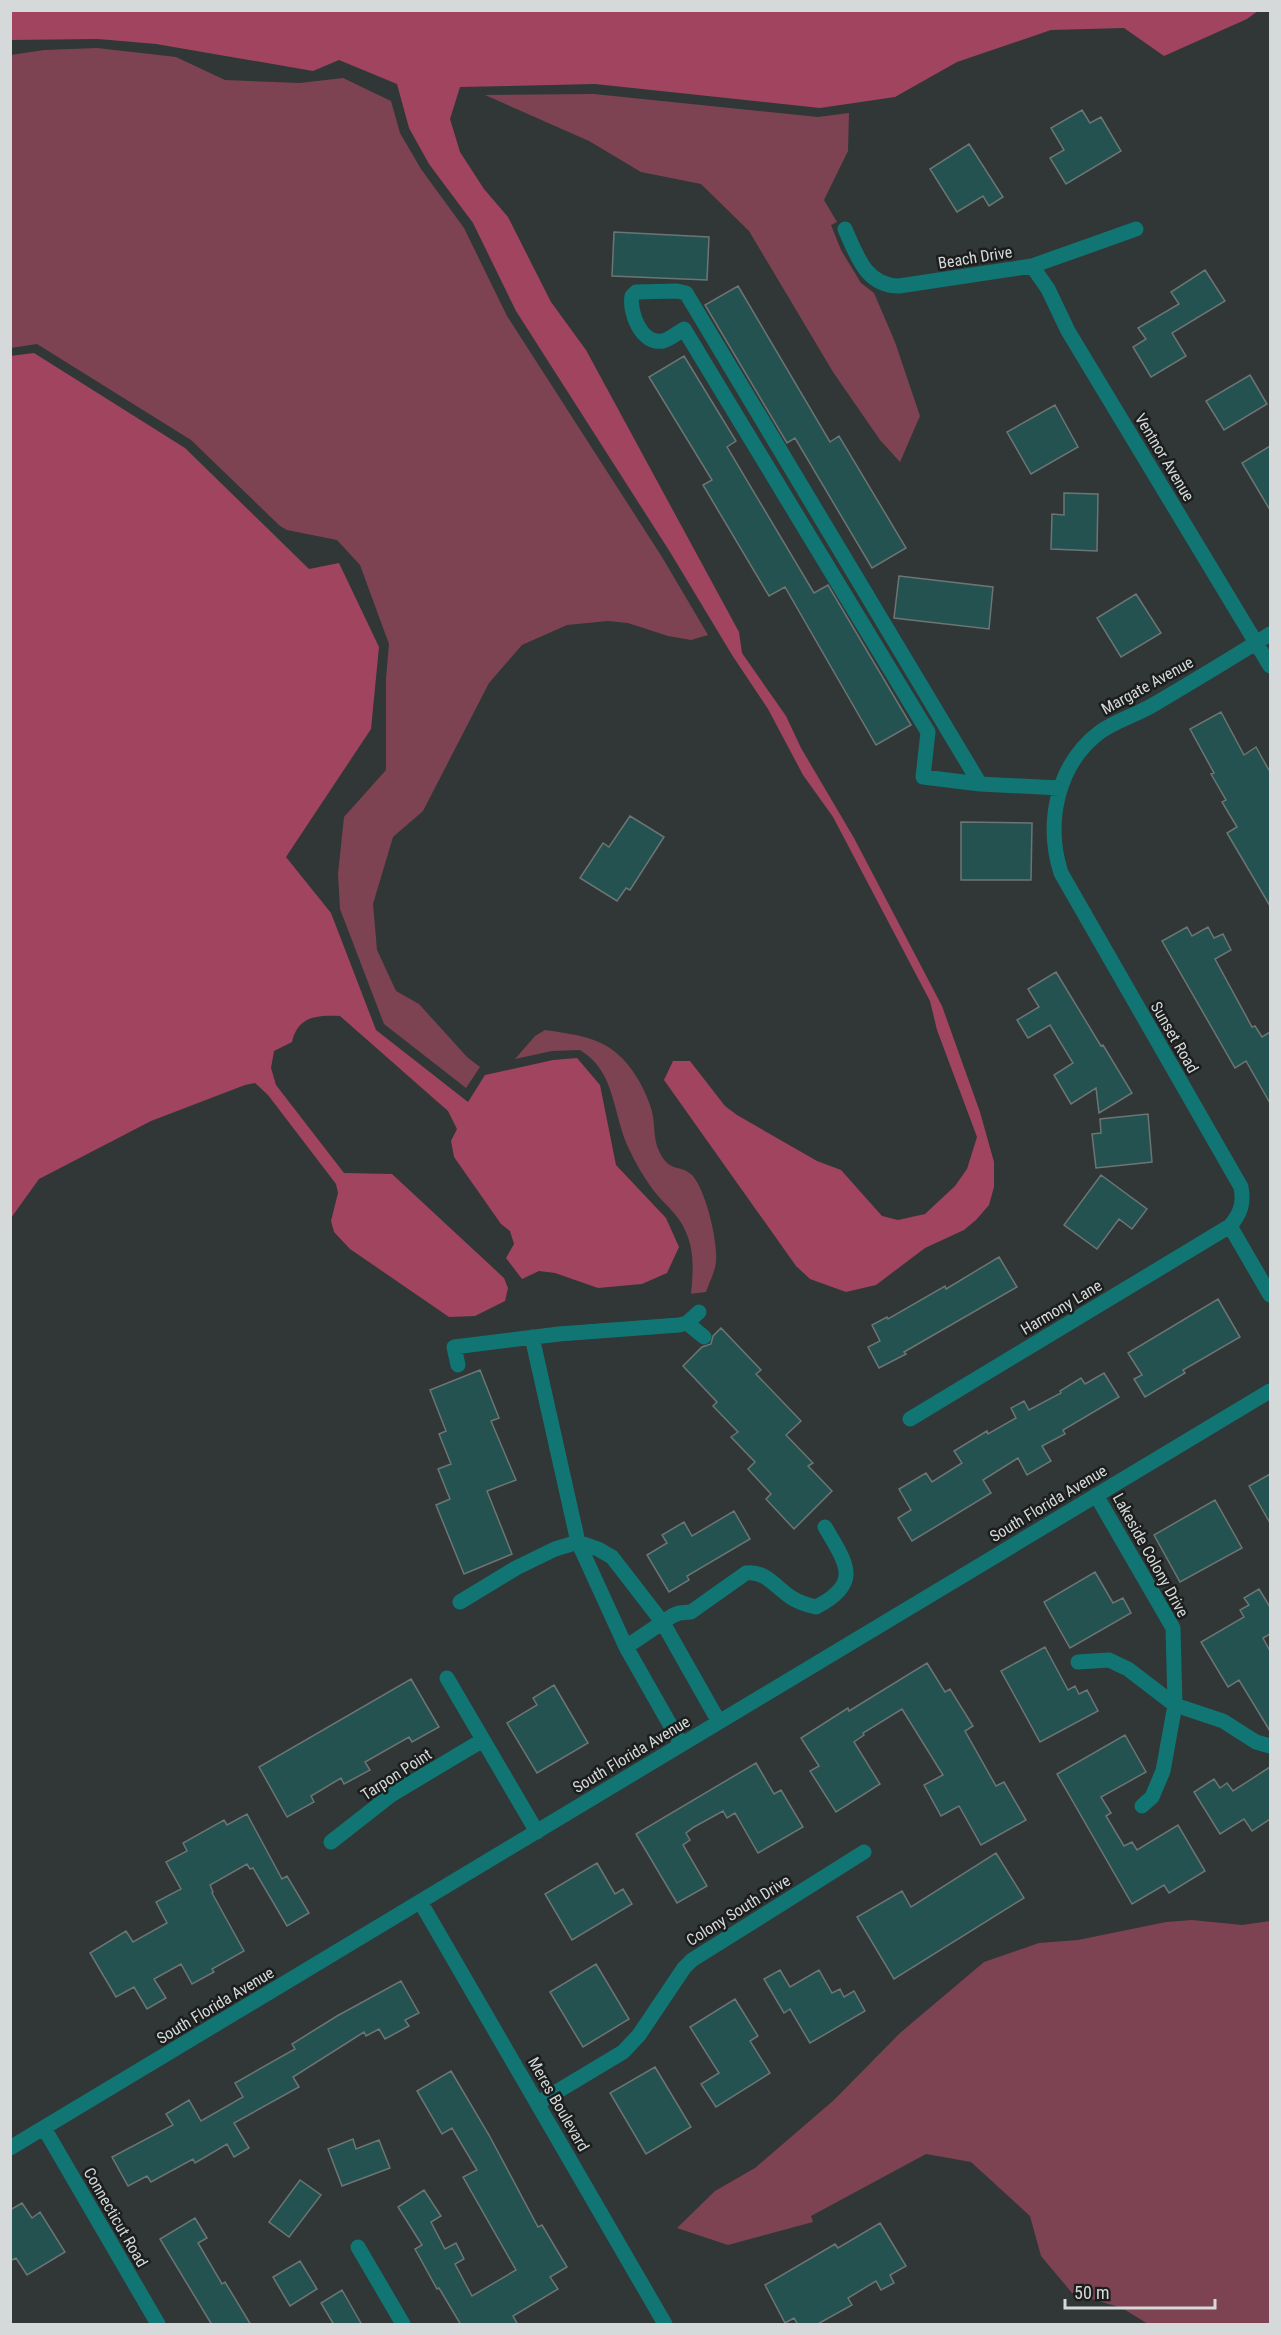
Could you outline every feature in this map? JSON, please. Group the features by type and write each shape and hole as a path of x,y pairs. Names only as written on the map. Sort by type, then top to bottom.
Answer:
{"street":[{"name":"Beach Drive","path":"845,229 871,277 884,285 908,286 1032,266 1137,229"},
{"name":"Ventnor Avenue","path":"1032,266 1048,290 1068,331 1264,638 1270,666"},
{"path":"980,784 686,293 677,291 636,292 632,296 632,310 639,326 648,337 654,341 663,341 684,329 928,732 923,777 980,784 1060,788"},
{"name":"Margate Avenue","path":"1060,788 1073,759 1102,730 1149,707 1264,638"},
{"name":"Sunset Road","path":"1060,788 1054,834 1061,873 1241,1187 1242,1207 1239,1216 1230,1226"},
{"path":"1230,1226 1270,1295"},
{"name":"Harmony Lane","path":"909,1419 1230,1226"},
{"path":"458,1365 454,1347 532,1337 687,1323 699,1312"},
{"path":"687,1323 704,1337"},
{"path":"532,1337 578,1542 626,1647 681,1744"},
{"name":"South Florida Avenue","path":"10,2148 1270,1391"},
{"name":"Lakeside Colony Drive","path":"1096,1495 1173,1629 1175,1705 1163,1771 1152,1797 1142,1806"},
{"path":"626,1647 679,1613 691,1612 746,1573 754,1572 762,1575 801,1603 816,1607 827,1601 837,1592 848,1575 846,1563 825,1527"},
{"path":"460,1602 484,1580 542,1555 578,1542 598,1549 612,1557 663,1623 719,1722"},
{"path":"1078,1662 1109,1660 1128,1669 1175,1705 1222,1721 1256,1742 1270,1746"},
{"path":"447,1678 537,1832"},
{"name":"Tarpon Point","path":"331,1842 391,1795 483,1740"},
{"name":"Colony South Drive","path":"538,2103 623,2052 639,2035 684,1968 692,1960 864,1852"},
{"name":"Meres Boulevard","path":"421,1903 665,2325"},
{"name":"Connecticut Road","path":"44,2128 158,2325"},
{"path":"358,2247 403,2325"}],"shaded area":[{"path":"10,11 1258,11 1247,19 1164,56 1124,28 1051,30 957,62 895,97 820,108 595,84 460,87 450,119 460,152 484,189 508,217 551,302 586,350 739,632 742,653 786,716 801,748 854,838 942,1006 980,1112 994,1162 994,1187 989,1205 964,1230 925,1248 876,1285 846,1292 810,1279 796,1266 664,1080 673,1061 690,1061 725,1106 817,1161 841,1170 882,1216 898,1220 925,1214 955,1186 967,1169 977,1137 937,1030 930,1001 833,817 803,775 768,709 516,311 473,223 429,164 409,128 397,84 339,60 313,71 156,44 98,39 11,40"},
{"path":"97,48 176,57 225,80 300,83 343,78 391,101 400,133 421,169 464,228 507,316 662,557 708,635 691,640 668,636 628,623 608,621 567,625 522,645 489,683 423,811 393,837 373,904 377,950 396,991 419,1004 467,1057 480,1067 466,1088 384,1024 340,909 338,874 344,817 386,770 386,678 389,644 360,565 337,540 287,530 280,526 191,440 37,344 11,348 11,55 44,50"},
{"path":"594,94 818,117 849,113 848,151 824,200 837,222 831,225 841,250 861,283 874,293 895,342 920,416 900,462 880,440 833,372 749,231 701,184 641,172 589,141 485,95"},
{"path":"34,353 185,448 309,569 339,563 379,647 371,729 286,857 331,913 376,1030 468,1102 485,1075 553,1060 577,1058 600,1085 616,1165 666,1218 679,1247 667,1273 642,1284 598,1288 555,1273 539,1271 522,1279 506,1258 514,1244 510,1231 501,1224 454,1157 451,1141 457,1129 448,1111 340,1016 316,1017 304,1022 295,1033 292,1042 274,1051 271,1068 276,1085 344,1173 392,1174 504,1278 508,1288 505,1301 475,1316 449,1317 350,1249 334,1232 331,1221 338,1193 336,1184 268,1095 255,1083 151,1121 39,1179 11,1218 10,356"},
{"path":"545,1030 582,1036 603,1044 627,1063 639,1080 651,1108 660,1153 671,1166 692,1175 706,1204 713,1230 716,1262 706,1292 691,1294 692,1254 685,1230 675,1214 658,1196 635,1161 624,1138 607,1082 592,1059 580,1050 552,1051 515,1059 535,1036"},
{"path":"1192,1920 1242,1925 1270,1921 1270,2323 1148,2324 1122,2308 1072,2293 1041,2256 1030,2216 971,2162 926,2154 811,2216 813,2222 728,2245 677,2228 715,2191 755,2168 834,2100 900,2033 984,1962 1039,1943 1078,1940 1166,1922"}],"building":[{"path":"1082,110 1090,123 1101,117 1121,151 1066,184 1050,158 1064,150 1051,128"},
{"path":"969,144 1003,197 989,206 983,196 957,212 930,169"},
{"path":"614,232 709,237 707,280 612,276"},
{"path":"1205,270 1225,301 1172,333 1186,356 1151,377 1133,347 1146,339 1138,328 1179,304 1171,292"},
{"path":"738,286 830,442 839,436 906,548 872,568 795,438 787,443 705,305"},
{"path":"684,356 736,441 727,447 814,593 828,585 911,725 876,745 785,587 769,596 703,485 712,480 649,377"},
{"path":"1250,375 1267,404 1224,430 1206,401"},
{"path":"1055,405 1078,447 1031,474 1007,432"},
{"path":"1270,446 1270,510 1242,463"},
{"path":"1064,493 1098,494 1097,551 1051,549 1052,514 1064,515"},
{"path":"899,576 993,587 989,629 894,618"},
{"path":"1136,594 1161,633 1121,657 1097,618"},
{"path":"1221,712 1244,755 1256,747 1270,772 1270,906 1227,833 1237,827 1222,802 1226,800 1190,729"},
{"path":"630,816 664,837 630,890 626,888 617,901 580,878 603,843 609,847"},
{"path":"961,822 1032,823 1031,880 961,880"},
{"path":"1187,927 1192,936 1208,927 1214,938 1223,934 1231,950 1215,959 1252,1027 1255,1026 1262,1037 1270,1032 1270,1103 1246,1061 1235,1068 1162,941"},
{"path":"1056,972 1132,1093 1099,1113 1096,1088 1071,1104 1054,1075 1073,1063 1050,1025 1028,1038 1017,1020 1039,1007 1028,989"},
{"path":"1148,1114 1152,1162 1096,1168 1092,1134 1101,1133 1100,1119"},
{"path":"1101,1175 1147,1209 1132,1229 1119,1219 1097,1249 1064,1225"},
{"path":"999,1257 1017,1287 879,1368 868,1347 880,1341 872,1325 887,1317 888,1319 945,1286 946,1289"},
{"path":"1218,1299 1240,1337 1183,1370 1185,1373 1145,1397 1134,1379 1142,1375 1128,1353"},
{"path":"721,1328 761,1370 756,1374 801,1421 786,1435 813,1463 808,1466 832,1491 794,1529 766,1499 771,1494 748,1469 755,1462 731,1437 738,1432 713,1406 717,1402 683,1366 702,1347 711,1344 713,1336"},
{"path":"480,1370 499,1418 491,1421 516,1480 487,1491 512,1554 464,1574 436,1505 450,1499 438,1469 451,1464 439,1434 446,1431 430,1390"},
{"path":"1104,1373 1119,1397 1063,1430 1065,1434 1042,1446 1051,1461 1027,1475 1018,1458 983,1480 991,1493 912,1541 898,1518 911,1510 899,1489 926,1473 932,1482 962,1463 954,1451 987,1431 988,1434 1016,1418 1011,1408 1024,1401 1029,1410 1061,1393 1060,1391 1081,1378 1085,1384"},
{"path":"1270,1474 1270,1523 1249,1486"},
{"path":"1215,1500 1242,1548 1180,1582 1154,1535"},
{"path":"734,1511 750,1539 687,1576 689,1580 669,1592 647,1555 667,1543 662,1535 684,1522 692,1536"},
{"path":"1095,1572 1113,1603 1123,1598 1131,1613 1070,1648 1044,1602"},
{"path":"1259,1589 1270,1607 1270,1634 1263,1638 1270,1651 1270,1731 1239,1680 1228,1687 1201,1642 1244,1617 1240,1610 1249,1605 1244,1598"},
{"path":"1045,1647 1068,1690 1075,1686 1079,1694 1087,1690 1098,1711 1040,1742 1001,1671"},
{"path":"927,1663 945,1692 950,1689 973,1726 965,1731 996,1786 1004,1782 1026,1820 981,1845 959,1806 941,1816 924,1785 943,1775 902,1709 863,1733 864,1735 854,1742 880,1784 836,1812 810,1771 819,1766 801,1738"},
{"path":"411,1679 439,1727 412,1742 409,1737 365,1762 370,1770 344,1784 341,1778 311,1796 314,1802 287,1817 259,1767"},
{"path":"554,1685 588,1743 537,1773 507,1723 537,1705 533,1698"},
{"path":"1125,1735 1146,1772 1101,1797 1111,1813 1106,1816 1124,1846 1132,1842 1137,1850 1178,1825 1205,1871 1169,1893 1164,1885 1132,1904 1057,1774"},
{"path":"756,1763 774,1794 781,1790 803,1827 758,1853 735,1813 727,1818 723,1811 694,1827 686,1833 690,1840 683,1845 707,1886 677,1903 636,1834"},
{"path":"1270,1767 1270,1819 1252,1831 1244,1819 1220,1834 1194,1792 1214,1779 1220,1788 1227,1783 1233,1791"},
{"path":"247,1814 282,1879 287,1876 309,1913 287,1926 253,1868 250,1869 247,1864 210,1885 212,1893 244,1951 212,1969 214,1972 192,1984 181,1964 154,1979 166,1998 147,2009 134,1987 116,1997 90,1953 126,1931 133,1942 167,1923 156,1902 181,1889 166,1862 187,1851 183,1843 224,1820 227,1825"},
{"path":"996,1853 1024,1898 894,1979 857,1917 902,1891 911,1907"},
{"path":"597,1863 615,1894 623,1889 632,1904 572,1940 545,1894"},
{"path":"596,1964 629,2019 583,2047 550,1992"},
{"path":"780,1970 790,1987 819,1970 832,1993 840,1989 844,1997 854,1991 865,2011 810,2043 790,2009 784,2013 764,1979"},
{"path":"401,1981 419,2013 405,2020 409,2026 385,2039 379,2029 366,2036 364,2032 293,2077 299,2087 234,2123 249,2148 234,2157 227,2144 195,2163 193,2159 151,2182 147,2176 128,2186 112,2157 173,2125 166,2114 189,2100 201,2121 243,2097 235,2083 295,2049 292,2044 337,2016"},
{"path":"735,1999 758,2036 750,2041 770,2073 716,2107 701,2084 719,2073 690,2027"},
{"path":"655,2067 691,2127 646,2154 610,2093"},
{"path":"451,2071 489,2135 538,2227 542,2225 567,2267 550,2277 558,2289 513,2316 518,2325 461,2325 439,2288 437,2289 415,2249 422,2245 398,2207 424,2190 441,2216 431,2222 445,2249 456,2243 464,2259 455,2264 472,2296 516,2270 463,2177 477,2170 452,2128 442,2134 417,2091"},
{"path":"353,2139 356,2149 379,2140 390,2168 342,2186 328,2149"},
{"path":"300,2180 321,2195 289,2237 269,2222"},
{"path":"22,2203 32,2218 40,2212 65,2252 27,2275 16,2258 10,2261 10,2210"},
{"path":"195,2218 207,2238 198,2243 222,2284 225,2282 251,2325 212,2325 160,2239"},
{"path":"880,2223 906,2266 890,2275 894,2283 881,2290 876,2281 848,2298 852,2305 816,2325 798,2325 794,2318 785,2323 765,2285 835,2244 838,2248"},
{"path":"300,2261 317,2289 290,2306 273,2277"},
{"path":"342,2290 362,2325 334,2325 321,2303"}]}
